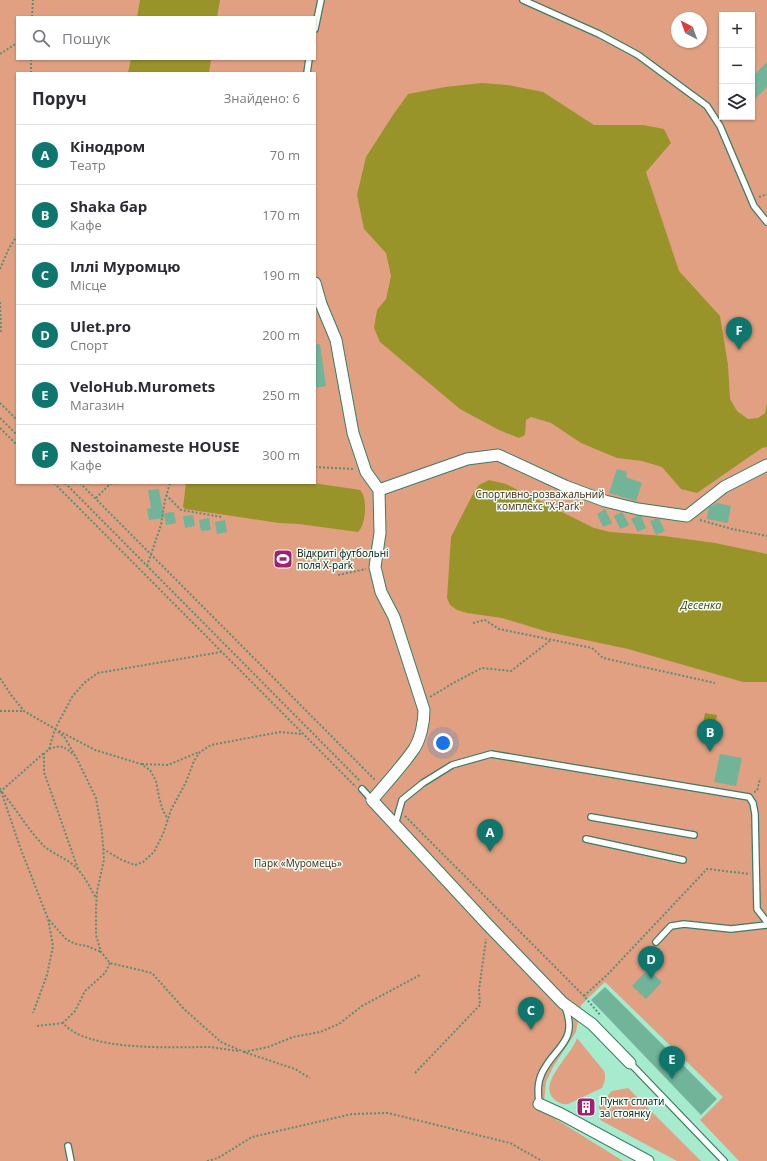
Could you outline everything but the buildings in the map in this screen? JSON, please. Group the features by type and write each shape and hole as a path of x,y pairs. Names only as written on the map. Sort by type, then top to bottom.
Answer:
{"street":[{"path":"316,286 321,304 336,340 353,433 366,472 379,490 380,533 375,566 381,592 394,616 424,710 422,730 414,748 372,800 487,924 563,1003 592,1024 630,1063"},
{"path":"379,490 467,459 498,456 565,486 605,501 638,509 687,516 724,487 767,465"},
{"path":"539,1104 561,1114 648,1161"}],"lane":[{"path":"316,24 321,0"},
{"path":"523,0 599,34 638,55 707,106 720,126 754,206 767,222"},
{"path":"307,72 309,60"},
{"path":"395,825 402,800 423,783 452,765 491,754 749,797 753,803 755,814 757,909 767,924 731,929 684,924 671,926 656,942"},
{"path":"362,789 372,800"},
{"path":"590,817 694,835"},
{"path":"586,839 683,860"},
{"path":"539,1104 537,1090 542,1072 566,1040 568,1033 568,1014 563,1003"},
{"path":"630,1063 724,1161"},
{"path":"68,1146 71,1161"}],"path":[{"path":"32,0 32,16"},
{"path":"0,54 16,44"},
{"path":"31,60 31,72"},
{"path":"0,269 9,248 16,238"},
{"path":"0,302 0,333"},
{"path":"0,403 16,419"},
{"path":"0,418 16,434"},
{"path":"0,428 16,444"},
{"path":"316,467 349,468 366,472"},
{"path":"55,484 354,787 362,789 360,782 66,484"},
{"path":"81,484 377,782"},
{"path":"96,498 110,484"},
{"path":"146,566 161,526 166,495 170,484"},
{"path":"166,495 181,510 222,517"},
{"path":"687,516 732,529 767,536"},
{"path":"338,575 375,566"},
{"path":"473,623 486,620 499,629 592,648 602,658 715,683"},
{"path":"422,702 482,668 511,670 551,640"},
{"path":"78,869 44,772 44,754 49,749 55,729 72,697 84,683 98,673 221,652"},
{"path":"0,678 24,711 95,750 141,764 168,765 200,752 211,745 280,732 302,734"},
{"path":"0,711 24,711"},
{"path":"55,729 65,738 78,758 96,798 102,832 104,860 96,898 96,935 101,952 110,963 152,973 184,1009 221,1042 244,1052 295,1069 310,1078"},
{"path":"1,791 49,749 58,746 67,749 78,758"},
{"path":"103,849 122,860 135,865 143,862 154,852 194,761 200,752"},
{"path":"141,764 150,770 156,781 163,811 168,819"},
{"path":"749,797 757,791 760,778"},
{"path":"0,788 20,847 48,919 53,946 47,975 33,1014"},
{"path":"1,791 46,848 78,869 84,876 96,898"},
{"path":"399,810 584,996 604,1020"},
{"path":"584,996 608,974 707,869 756,874"},
{"path":"48,919 67,940 101,952"},
{"path":"415,1073 480,1005 479,990 487,924"},
{"path":"37,1026 63,1023 75,1011 85,991 105,973 110,963"},
{"path":"63,1023 67,1028 79,1036 103,1042 146,1048 210,1047 244,1052 268,1047 293,1037 320,1032 339,1024 362,1006 420,975"},
{"path":"207,1161 218,1158 252,1137 352,1114 388,1113 510,1143 542,1161"}],"green space":[{"name":"Парк «Муромець»","path":"0,0 767,0 767,1161 739,1161 700,1120 723,1097 605,982 581,1005 576,1032 553,1067 546,1082 543,1111 623,1161 0,1161"},
{"path":"577,1038 604,1071 604,1082 602,1088 568,1104 562,1104 554,1099 550,1092 550,1085 552,1077 574,1045"},
{"path":"628,1088 701,1161 677,1161 600,1120 599,1105 612,1091"}],"water":[{"path":"140,0 220,0 217,16 137,16"},
{"path":"131,60 211,60 209,72 128,72"},
{"path":"482,83 508,85 543,92 594,125 643,125 664,129 671,143 646,172 679,271 720,316 728,365 730,399 737,411 748,419 758,418 765,413 767,403 767,447 762,448 697,493 681,489 662,467 642,461 617,458 581,443 551,423 531,417 526,420 525,435 519,438 499,430 460,409 380,342 374,328 377,310 386,299 391,276 386,253 364,229 357,195 366,157 408,94 445,87"},
{"name":"Десенка","path":"489,480 506,484 594,528 610,532 664,536 715,543 767,554 767,682 743,682 628,649 548,632 502,618 467,613 457,610 450,605 447,598 451,537 474,492 479,485"},
{"path":"316,483 360,490 363,494 365,511 363,524 358,532 299,524 279,523 185,509 183,507 186,484"},
{"path":"705,713 717,715 712,741 700,738"}],"place":[{"name":"Nestoinameste HOUSE","path":"739,350"},
{"name":"Відкриті футбольні поля X-park","path":"283,559"},
{"name":"Shaka бар","path":"710,752"},
{"name":"Кінодром","path":"490,852"},
{"name":"Ulet.pro","path":"651,979"},
{"name":"Іллі Муромцю","path":"531,1030"},
{"name":"VeloHub.Muromets","path":"672,1079"},
{"name":"Пункт сплати за стоянку","path":"586,1107"}],"park label":[{"name":"Спортивно-розважальний комплекс \"Х-Park\"","path":"540,500"}]}
